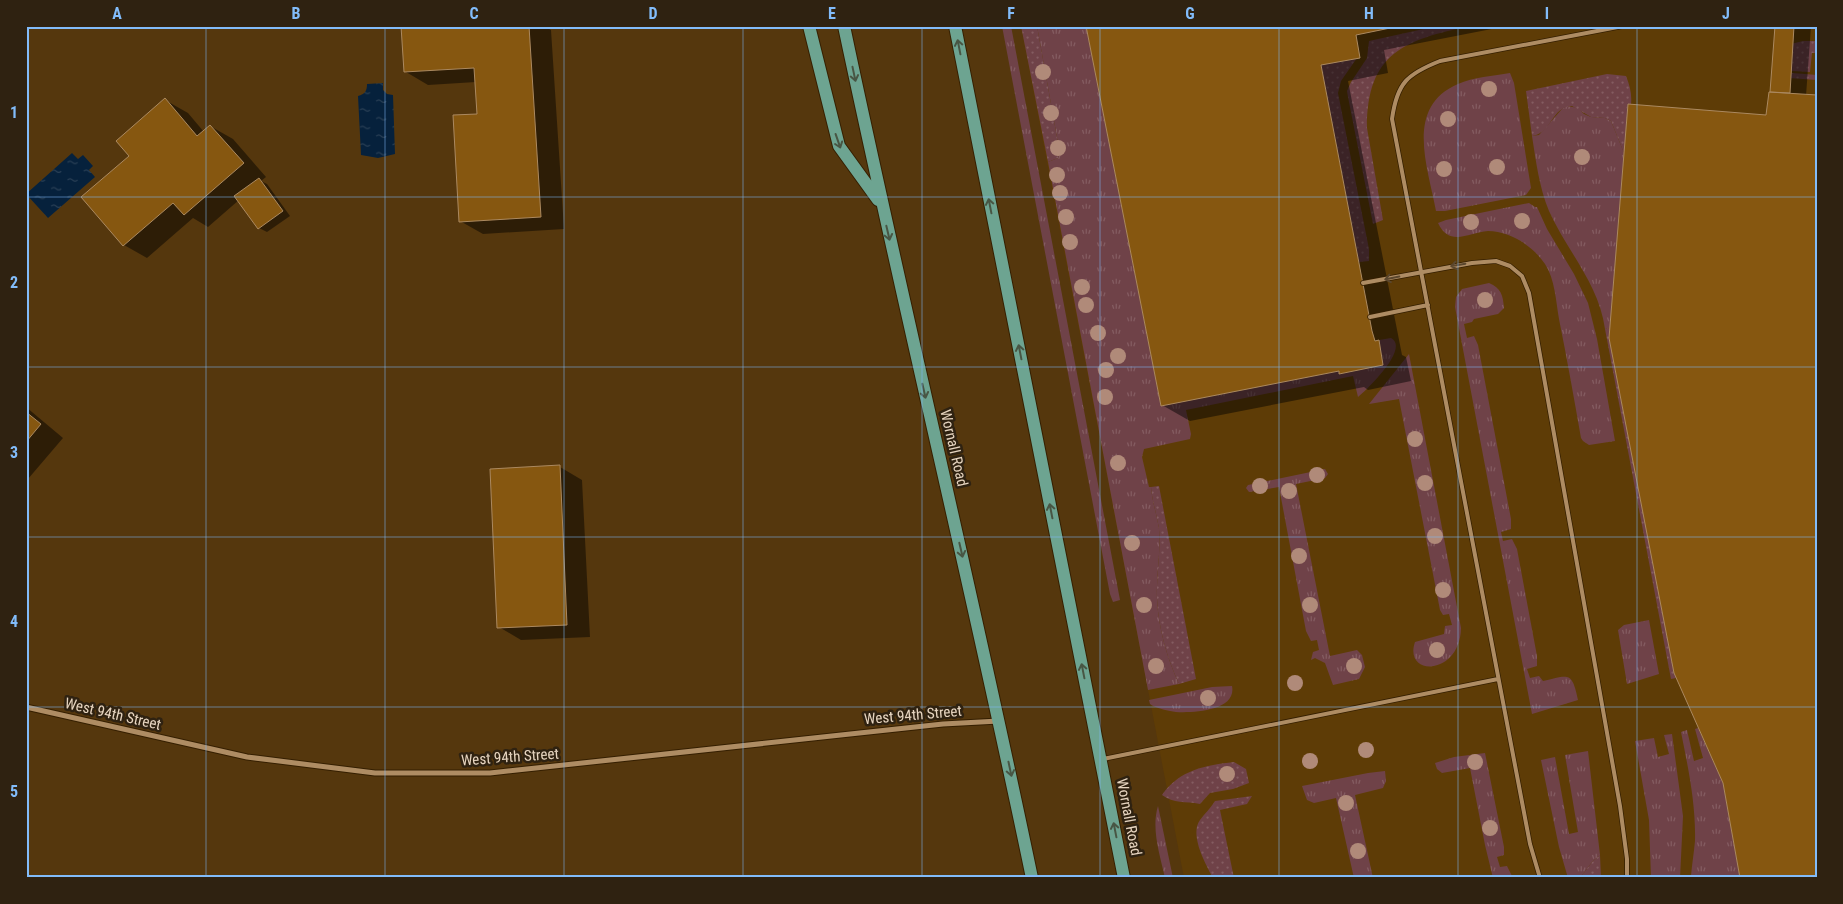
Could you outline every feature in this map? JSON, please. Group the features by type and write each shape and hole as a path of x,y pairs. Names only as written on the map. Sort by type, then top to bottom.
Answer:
{"main road":[{"path":"809,26 839,146 882,204"},
{"name":"Wornall Road","path":"844,26 882,204 1000,721 1032,878"},
{"name":"Wornall Road","path":"955,26 1124,878"}],"street":[{"name":"West 94th Street","path":"26,707 246,757 376,773 490,773 943,724 1000,721"}],"lane":[{"path":"1540,878 1530,844 1392,119 1394,100 1405,81 1420,69 1440,61 1604,28 1624,26"},
{"path":"1363,283 1472,263 1496,261 1510,266 1522,276 1529,293 1620,806 1627,859 1627,878"},
{"path":"1370,317 1428,304"},
{"path":"1101,759 1498,679"}],"shaded area":[{"path":"1021,26 1817,26 1817,878 1184,878"}],"green space":[{"path":"1002,26 1011,26 1120,600 1113,602 1110,594"},
{"path":"1021,26 1037,26 1060,154 1058,158 1048,162"},
{"path":"1037,26 1086,26 1161,406 1339,371 1340,374 1383,365 1379,340 1391,338 1395,343 1392,359 1370,386 1358,397 1353,376 1186,410 1191,434 1190,439 1144,449 1142,457 1149,487 1151,487 1159,529 1157,589 1159,620 1167,653 1179,684 1148,690 1048,162 1058,158 1060,154"},
{"path":"1437,26 1470,26 1426,37 1409,44 1394,54 1382,66 1374,82 1369,102 1367,128 1383,220 1373,224 1347,91 1367,58 1369,41"},
{"path":"1803,41 1817,41 1817,53 1812,53 1810,72 1792,71 1792,73 1817,75 1817,80 1773,77 1787,45"},
{"path":"1357,58 1341,81 1338,93 1369,249 1369,261 1359,262 1321,65"},
{"path":"1510,73 1514,83 1531,188 1526,195 1445,211 1436,211 1428,176 1424,140 1425,123 1431,107 1441,94 1458,84 1477,78"},
{"path":"1607,74 1626,76 1630,90 1631,104 1628,105 1624,153 1611,121 1605,118 1591,117 1572,106 1565,107 1555,115 1544,130 1532,136 1526,91"},
{"path":"1567,106 1578,108 1584,114 1591,117 1605,118 1611,121 1624,153 1610,328 1605,329 1602,313 1589,282 1549,211 1536,164 1532,136 1539,135 1562,109"},
{"path":"1529,203 1537,207 1588,303 1597,339 1615,441 1589,445 1581,438 1553,284 1548,270 1540,257 1520,241 1504,234 1488,231 1454,237 1443,231 1438,223"},
{"path":"1489,283 1501,292 1504,308 1498,314 1474,319 1472,322 1464,324 1467,338 1474,336 1478,345 1511,519 1511,529 1501,532 1503,541 1512,539 1517,549 1537,656 1537,666 1527,669 1530,678 1539,676 1543,681 1568,677 1574,684 1578,700 1532,714 1455,307 1456,297 1462,289"},
{"path":"1610,328 1609,338 1676,678 1671,679 1605,329"},
{"path":"1409,354 1461,628 1458,644 1452,655 1443,663 1433,666 1424,666 1417,661 1413,653 1415,642 1444,634 1445,626 1452,625 1449,614 1443,615 1440,610 1399,399 1369,404"},
{"path":"1325,469 1328,474 1325,478 1296,484 1330,656 1357,650 1362,655 1365,667 1359,679 1333,685 1325,663 1315,658 1311,660 1313,652 1319,650 1317,640 1311,641 1306,631 1279,487 1249,492 1246,488 1248,485"},
{"path":"1159,486 1196,679 1179,684 1164,642 1159,620 1157,589 1159,529 1151,487"},
{"path":"1649,620 1659,674 1627,684 1618,630 1624,625"},
{"path":"1232,686 1232,694 1228,701 1203,711 1170,711 1153,706 1149,700 1212,687"},
{"path":"1698,728 1723,783 1740,878 1692,878 1691,876 1695,841 1694,813 1681,732 1687,730 1694,761 1703,758 1695,729"},
{"path":"1672,734 1683,816 1680,878 1651,878 1649,820 1635,741 1654,738 1658,757 1669,754 1664,735"},
{"path":"1588,751 1600,855 1580,878 1568,878 1559,847 1541,760 1555,757 1569,834 1578,832 1565,755"},
{"path":"1485,753 1504,847 1504,855 1497,857 1500,867 1507,866 1513,878 1493,878 1470,768 1442,773 1437,769 1435,763 1454,757"},
{"path":"1234,762 1246,769 1249,783 1233,789 1210,793 1200,804 1175,801 1162,795 1176,780 1185,774 1203,767"},
{"path":"1385,771 1386,781 1383,788 1355,795 1373,878 1354,878 1336,798 1314,803 1307,800 1302,786"},
{"path":"1252,796 1247,804 1220,810 1234,878 1213,878 1197,842 1197,826 1215,801"},
{"path":"1158,806 1173,878 1165,878 1159,851 1155,824"},
{"path":"1600,855 1601,878 1580,878 1592,862"}],"water":[{"path":"383,83 383,90 387,94 393,95 395,154 378,158 361,155 358,96 365,92 367,84"},
{"path":"72,153 78,159 83,155 93,166 89,170 95,177 48,218 26,194"}],"building":[{"path":"401,26 529,26 541,217 459,222 453,115 477,114 474,68 404,72"},
{"path":"1086,26 1400,26 1356,35 1360,58 1321,65 1372,331 1375,341 1379,340 1383,365 1339,374 1339,371 1161,406"},
{"path":"1775,26 1794,26 1790,93 1770,92"},
{"path":"1769,92 1817,95 1817,878 1740,878 1723,783 1674,673 1609,338 1628,104 1766,115"},
{"path":"165,98 197,136 210,125 244,163 184,215 173,203 123,246 81,197 129,156 116,141"},
{"path":"259,178 283,211 258,229 234,196"},
{"path":"26,412 41,424 26,442"},
{"path":"560,465 567,625 497,628 490,469"}]}
